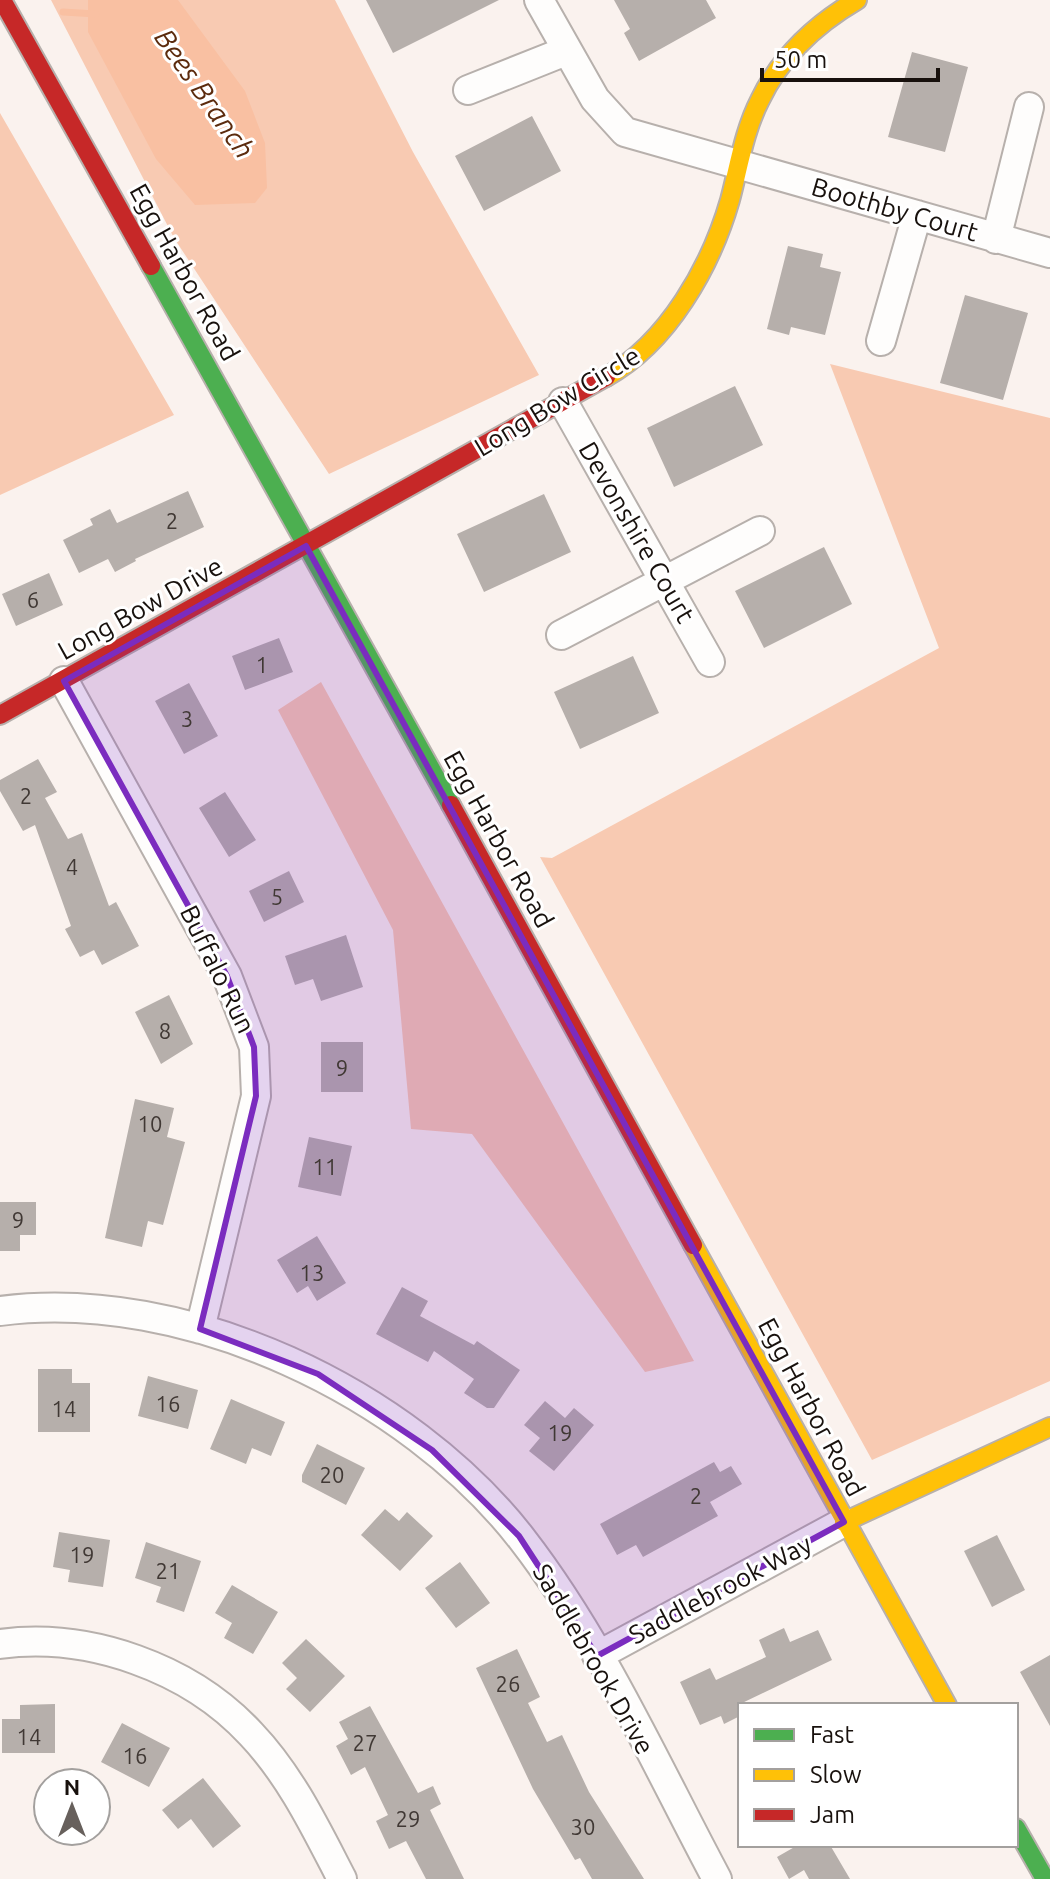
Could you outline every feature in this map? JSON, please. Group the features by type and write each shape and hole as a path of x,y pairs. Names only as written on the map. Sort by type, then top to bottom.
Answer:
{"main road":[{"name":"Egg Harbor Road","path":"2,0 946,1703"},
{"name":"Long Bow Circle","path":"306,546 624,367 655,340 696,280 724,217 760,99 817,10 857,0"},
{"name":"Long Bow Drive","path":"0,715 306,546"},
{"path":"844,1522 1050,1427"},
{"path":"1018,1832 1045,1879"}],"street":[{"name":"Boothby Court","path":"539,0 595,99 625,132 1050,253"},
{"path":"468,90 566,51"},
{"path":"996,239 1029,107"},
{"path":"881,341 917,215"},
{"name":"Devonshire Court","path":"563,402 710,662"},
{"path":"561,635 760,531"},
{"name":"Buffalo Run","path":"64,681 227,976 254,1047 256,1096 200,1329"},
{"name":"Saddlebrook Drive","path":"0,1311 48,1308 113,1312 200,1329 318,1374 396,1421 420,1440 519,1536 571,1610 717,1879"},
{"name":"Saddlebrook Way","path":"597,1656 844,1522"},
{"path":"0,1644 44,1642 111,1652 172,1676 202,1692 251,1733 267,1753 299,1799 342,1879"}],"highlighted area":[{"path":"306,546 844,1522 597,1656 519,1536 432,1450 318,1374 200,1329 256,1096 254,1047 227,976 64,681"}],"shaded area":[{"path":"51,0 335,0 413,152 539,375 329,474 174,238"},
{"path":"0,113 174,415 0,495"},
{"path":"830,364 1050,418 1050,1381 872,1460 540,857 552,858 939,648"},
{"path":"321,682 694,1361 645,1372 472,1134 411,1129 393,930 278,710"}],"water":[{"path":"88,0 178,0 245,91 265,143 267,188 255,203 195,205 156,159 88,32"}],"building":[{"path":"366,0 499,0 393,53"},
{"path":"614,0 706,0 716,18 639,61 624,33 630,29"},
{"path":"912,52 968,67 945,152 888,137"},
{"path":"532,116 561,171 484,211 455,156"},
{"path":"788,246 823,254 820,267 841,272 825,335 791,327 789,335 767,329"},
{"path":"965,295 1028,313 1003,400 940,383"},
{"path":"735,386 763,445 674,487 647,428"},
{"path":"188,491 204,527 135,559 115,572 108,559 79,573 63,540 93,525 90,519 110,509 117,523"},
{"path":"544,494 571,552 484,592 457,534"},
{"path":"824,547 852,604 764,648 735,591"},
{"path":"49,573 63,605 16,626 2,594"},
{"path":"279,638 293,672 245,690 232,656"},
{"path":"633,656 659,713 580,749 554,692"},
{"path":"189,683 218,736 184,754 155,701"},
{"path":"38,759 57,792 45,798 68,839 82,833 109,906 116,902 139,946 102,965 94,950 80,957 65,929 71,926 35,825 23,831 0,791 0,780"},
{"path":"225,792 256,840 229,857 199,808"},
{"path":"289,871 304,902 264,922 249,891"},
{"path":"346,935 363,987 321,1001 313,979 295,985 285,956"},
{"path":"169,995 193,1044 161,1064 135,1012"},
{"path":"321,1042 363,1042 363,1092 321,1092"},
{"path":"135,1099 174,1108 167,1137 185,1142 163,1225 148,1221 142,1247 105,1238"},
{"path":"309,1137 352,1146 341,1196 298,1187"},
{"path":"0,1202 36,1202 36,1235 20,1235 20,1251 0,1251"},
{"path":"317,1236 346,1283 317,1301 308,1286 297,1293 277,1260"},
{"path":"402,1287 428,1301 420,1316 474,1345 477,1341 520,1370 494,1408 487,1408 464,1393 474,1379 434,1351 428,1362 376,1334"},
{"path":"38,1369 72,1369 72,1383 90,1383 90,1432 38,1432"},
{"path":"148,1376 198,1390 188,1429 138,1416"},
{"path":"231,1399 285,1422 271,1456 252,1448 246,1464 210,1449"},
{"path":"545,1401 565,1418 574,1408 594,1425 554,1471 529,1451 540,1438 524,1425"},
{"path":"317,1444 365,1468 346,1505 302,1482 302,1475"},
{"path":"714,1462 720,1472 731,1466 742,1484 710,1502 718,1516 643,1557 636,1545 617,1555 600,1524"},
{"path":"385,1509 399,1521 407,1512 433,1536 400,1571 361,1535"},
{"path":"59,1532 110,1540 103,1587 68,1582 70,1570 53,1567"},
{"path":"997,1535 1025,1590 992,1607 964,1551"},
{"path":"146,1542 201,1561 184,1612 156,1602 161,1587 135,1578"},
{"path":"460,1562 490,1603 456,1628 425,1588"},
{"path":"232,1585 278,1612 253,1654 224,1638 232,1623 215,1613"},
{"path":"784,1628 790,1642 818,1630 832,1660 738,1703 738,1717 724,1724 721,1716 700,1725 680,1682 710,1668 716,1680 766,1657 759,1640"},
{"path":"306,1639 345,1676 310,1712 286,1689 297,1678 282,1663"},
{"path":"517,1649 540,1697 528,1703 547,1742 562,1735 589,1792 644,1879 592,1879 580,1858 575,1860 533,1789 476,1668"},
{"path":"1050,1655 1050,1726 1020,1672"},
{"path":"55,1704 55,1753 2,1753 2,1719 20,1719 20,1705"},
{"path":"370,1706 418,1793 433,1786 441,1804 430,1810 464,1879 426,1879 406,1841 389,1849 376,1821 388,1815 365,1767 351,1775 336,1746 348,1739 339,1722"},
{"path":"122,1723 170,1748 149,1787 101,1762"},
{"path":"203,1778 241,1826 213,1848 191,1819 178,1829 162,1810"},
{"path":"794,1847 831,1847 850,1879 809,1879 804,1870 789,1879 777,1857"}],"waterway":[{"name":"Bees Branch","path":"63,12 96,14"}],"traffic: fast":[{"path":"151,266 451,805"},
{"path":"1018,1832 1045,1879"}],"traffic: slow":[{"path":"606,377 649,344 699,276 722,225 750,124 778,69 801,42 857,0"},
{"path":"693,1245 946,1703"},
{"path":"844,1522 1050,1427"}],"traffic: jam":[{"path":"2,0 151,266"},
{"path":"0,715 606,377"},
{"path":"451,805 693,1245"}]}
